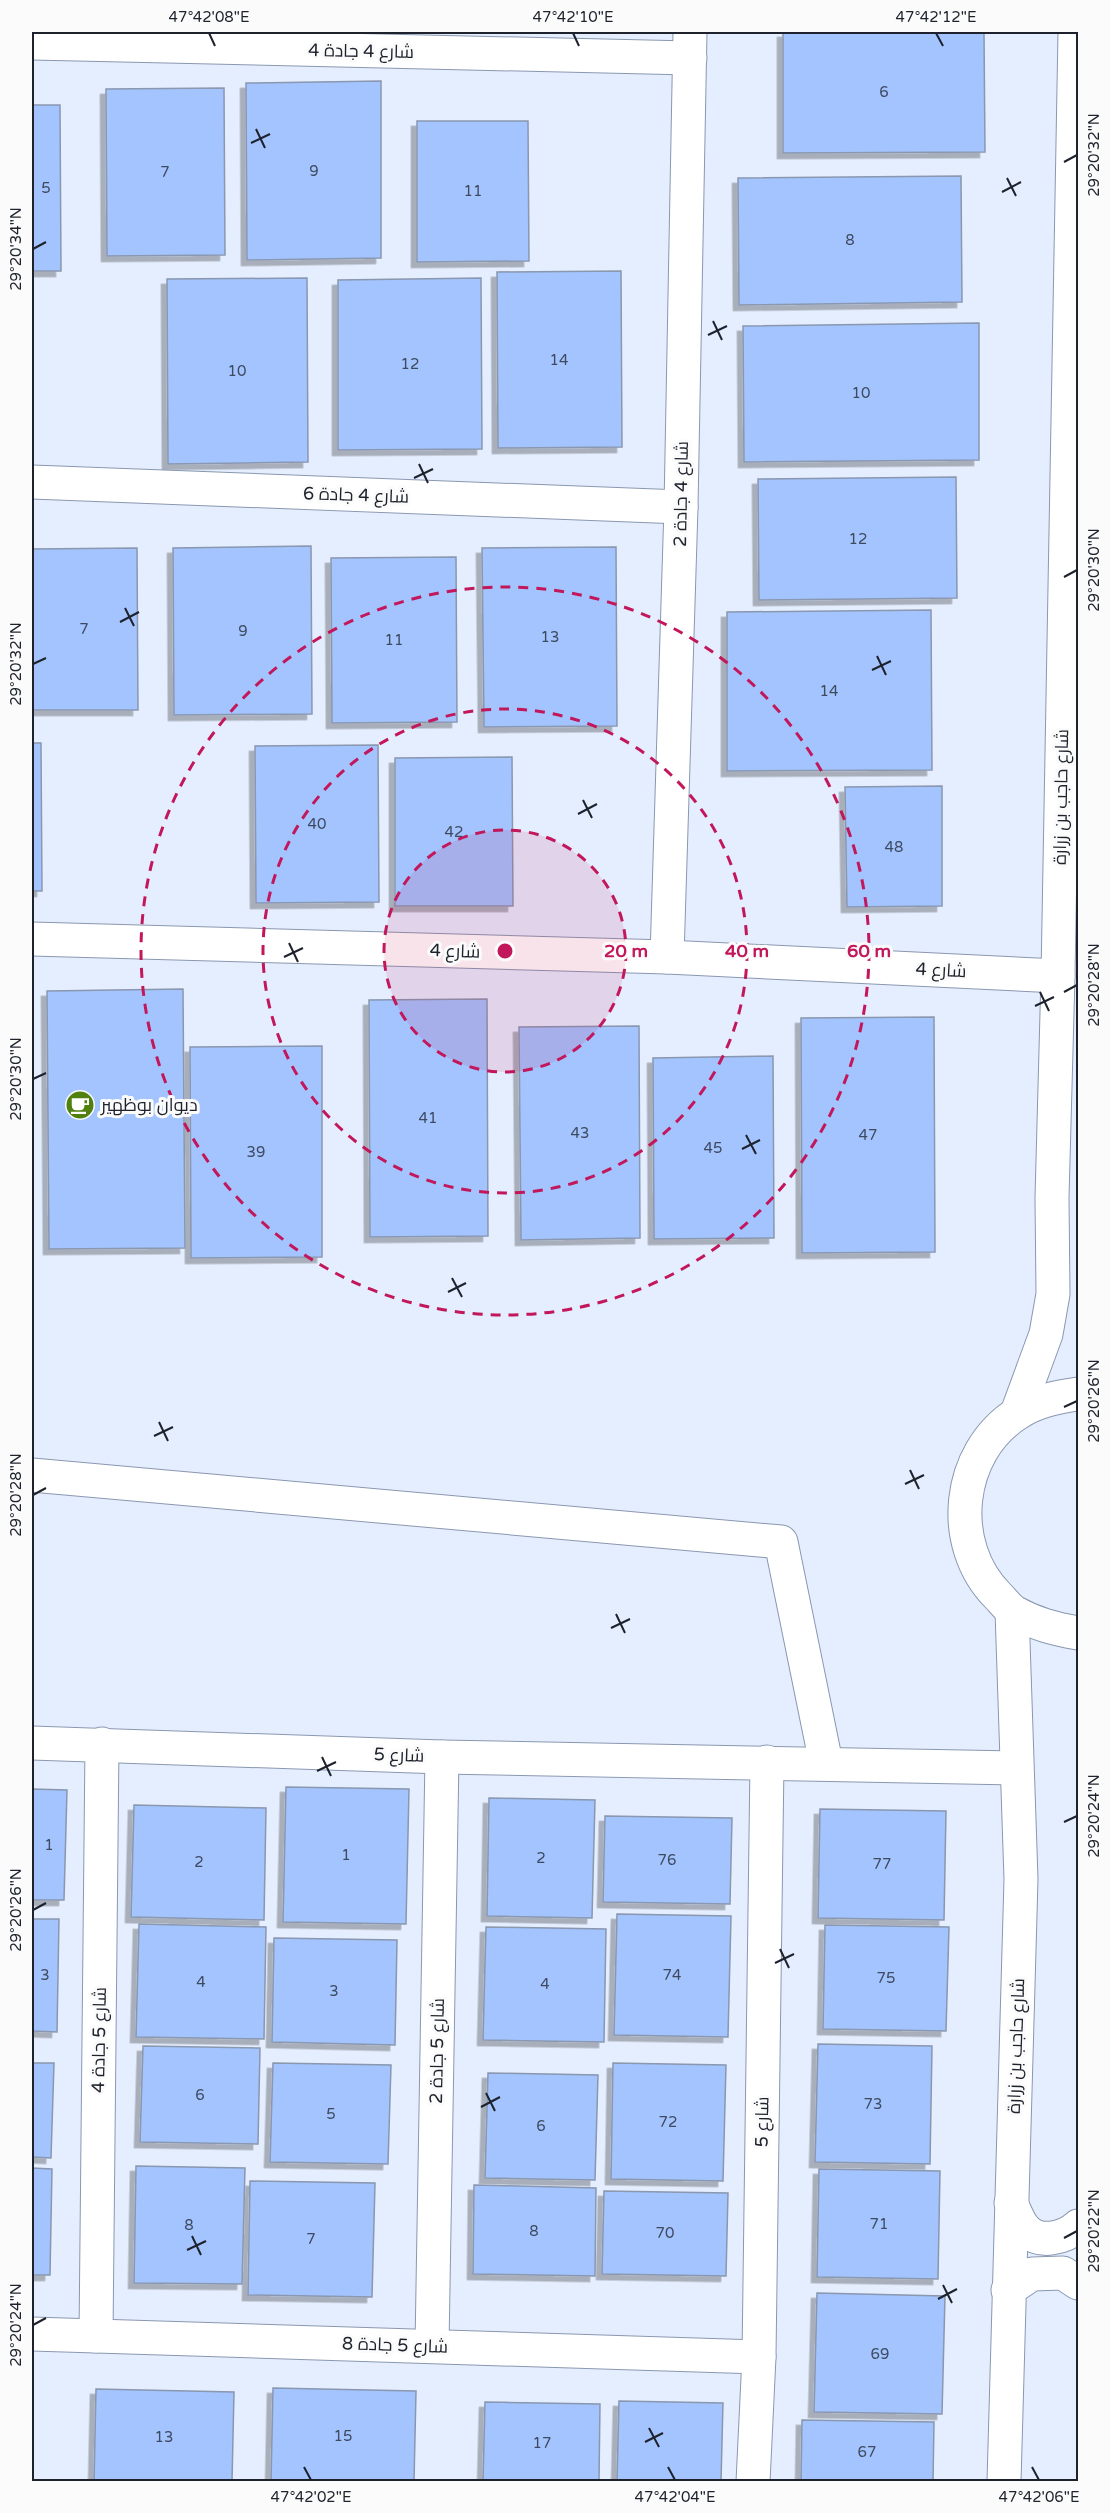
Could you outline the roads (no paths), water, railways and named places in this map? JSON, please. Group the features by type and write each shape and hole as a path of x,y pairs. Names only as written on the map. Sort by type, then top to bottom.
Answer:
{"street":[{"name":"شارع حاجب بن زرارة","path":"1017,1413 1047,1335 1053,1294 1052,1198 1075,32"},
{"name":"شارع 4 جادة 4","path":"32,43 690,45"},
{"name":"شارع 4 جادة 2","path":"667,957 681,507 690,45"},
{"name":"شارع 4 جادة 6","path":"32,482 681,507"},
{"name":"شارع 4","path":"32,939 667,957 1058,976"},
{"path":"1078,1394 1051,1398 1017,1413 989,1440 971,1473 963,1510 968,1549 985,1583 1012,1611 1046,1628 1078,1633"},
{"path":"32,1475 781,1542 826,1763"},
{"name":"شارع حاجب بن زرارة","path":"1004,2481 1021,1879 1012,1611"},
{"name":"شارع 5","path":"32,1743 442,1756 1016,1768"},
{"name":"شارع 5 جادة 4","path":"96,2336 102,1744"},
{"name":"شارع 5 جادة 2","path":"432,2346 442,1756"},
{"name":"شارع 5","path":"753,2481 759,2357 767,1762"},
{"path":"1011,2203 1026,2230 1044,2239 1068,2235 1078,2226"},
{"path":"1008,2290 1032,2274 1063,2273 1078,2283"},
{"name":"شارع 5 جادة 8","path":"32,2334 759,2357"}],"place":[{"name":"ديوان بوظهير","path":"80,1105"}]}
